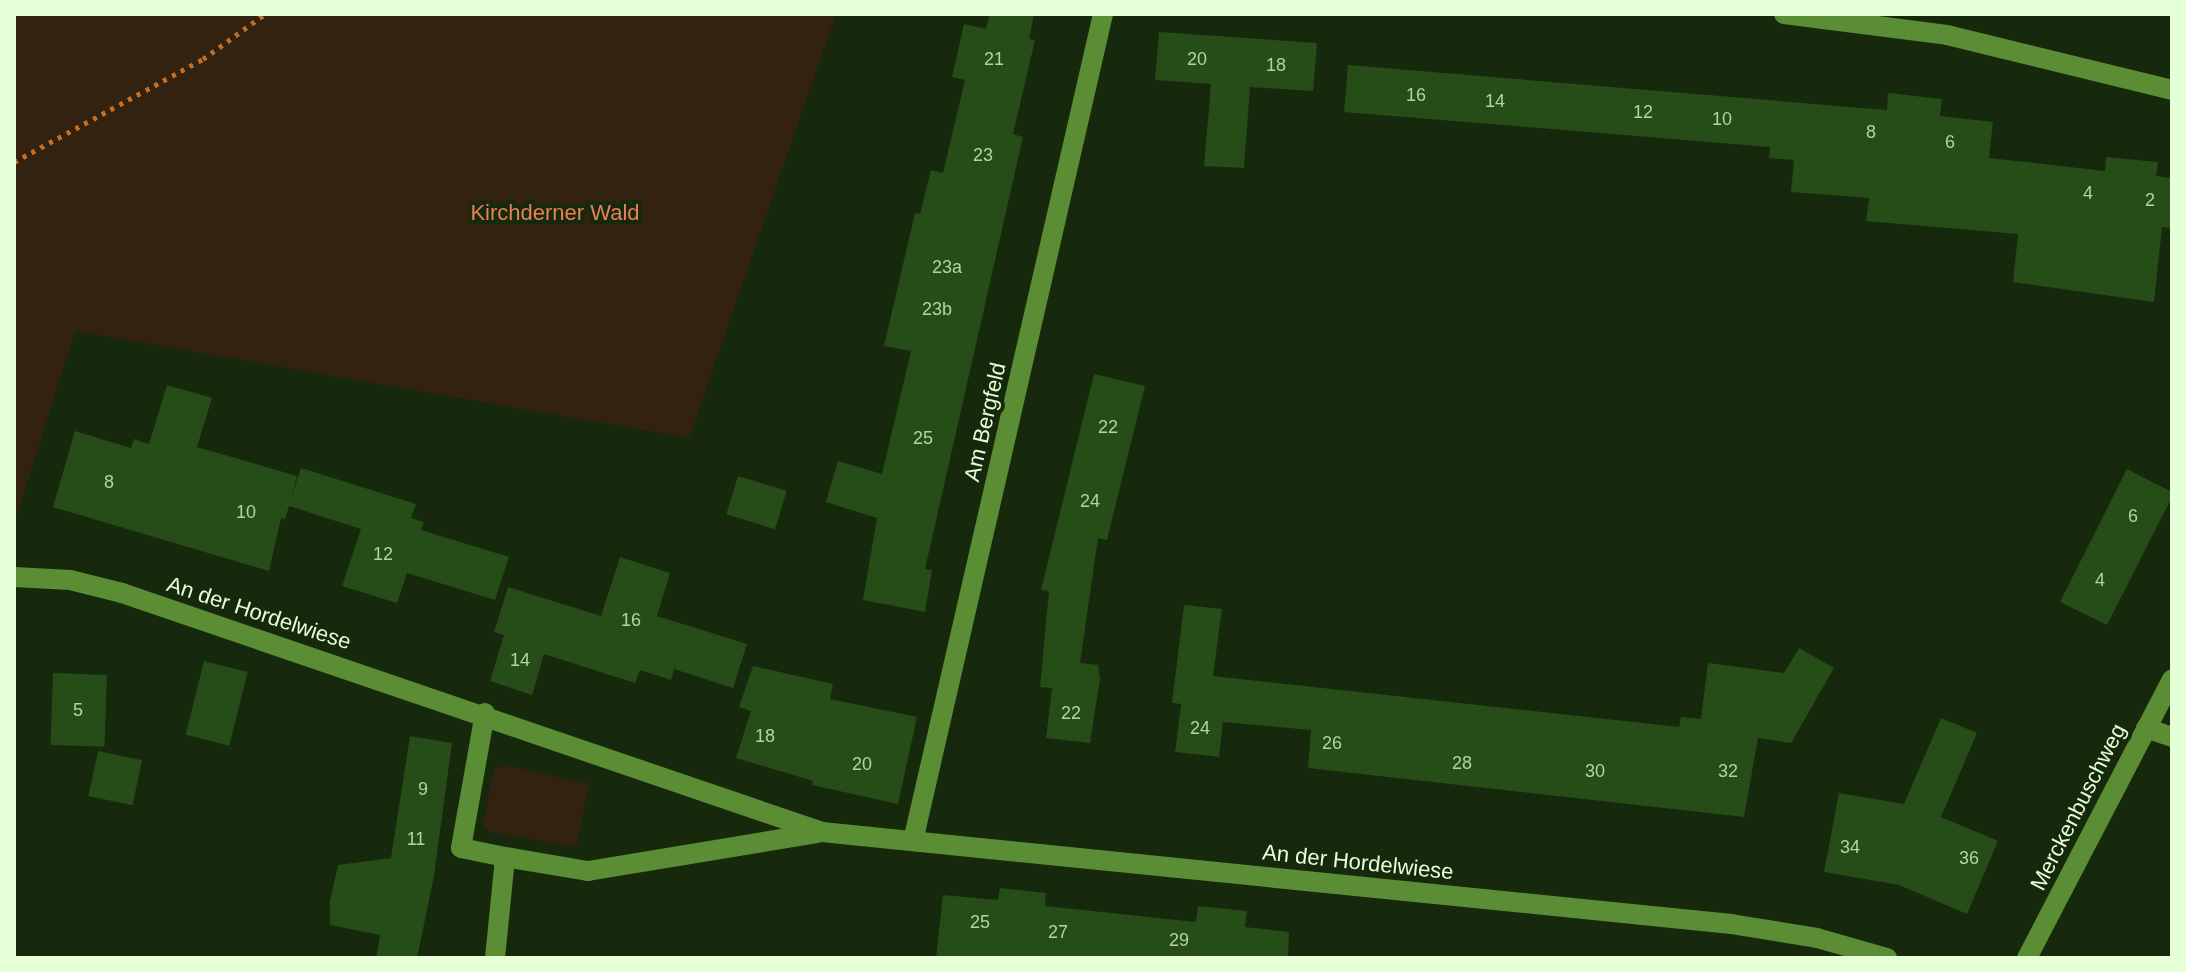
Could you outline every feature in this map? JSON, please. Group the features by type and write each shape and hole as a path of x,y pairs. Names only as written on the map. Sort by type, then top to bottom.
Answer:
{"street":[{"name":"Am Bergfeld","path":"913,841 1103,14"},
{"path":"1784,14 1947,35 2172,90"},
{"name":"An der Hordelwiese","path":"14,577 70,580 122,593 485,713 822,832 1731,924 1817,938 1887,958"},
{"name":"Merckenbuschweg","path":"2027,958 2172,679"},
{"name":"An der Hordelwiese","path":"485,713 461,848 588,871 822,832"},
{"path":"2146,728 2172,737"},
{"path":"495,958 505,857"}],"path":[{"path":"14,162 203,59 265,14"}],"green space":[{"name":"Kirchderner Wald","path":"14,14 836,14 689,438 75,331 14,525"},
{"path":"505,765 589,784 576,847 490,832 483,825 494,770"}],"building":[{"path":"990,14 1034,14 1029,39 1035,40 1013,134 1023,137 925,569 932,570 925,612 863,600 877,518 826,502 838,461 882,474 911,351 884,346 915,213 920,214 931,170 943,173 965,80 952,77 964,24 986,29"},
{"path":"1159,32 1317,43 1313,91 1250,87 1244,168 1204,166 1211,84 1155,80"},
{"path":"1348,65 1887,110 1888,93 1942,99 1940,116 1993,122 1989,158 2105,171 2106,157 2158,162 2156,176 2172,178 2172,228 2162,227 2154,302 2013,282 2018,234 1866,221 1869,198 1791,192 1794,160 1769,158 1770,147 1344,112"},
{"path":"1094,374 1145,386 1107,540 1098,538 1080,663 1098,665 1100,679 1090,743 1046,738 1052,688 1040,687 1049,591 1041,590"},
{"path":"167,385 212,398 197,447 297,476 291,498 301,468 416,504 411,518 424,522 421,530 509,557 495,600 407,573 397,603 342,586 361,529 289,506 285,519 281,518 269,571 53,507 75,431 131,448 134,439 149,444"},
{"path":"2127,469 2172,492 2172,497 2107,625 2060,602"},
{"path":"738,476 787,491 775,529 726,514"},
{"path":"620,557 670,573 657,616 747,644 733,688 674,669 671,680 640,670 635,683 544,654 532,695 490,681 504,635 494,632 508,587 601,616"},
{"path":"1184,605 1222,609 1213,676 1679,727 1681,717 1701,719 1708,663 1784,673 1799,648 1834,668 1791,743 1758,738 1744,817 1308,768 1311,730 1223,722 1219,757 1175,752 1181,704 1172,703"},
{"path":"204,661 248,672 229,746 186,735"},
{"path":"753,666 833,684 830,699 917,717 898,804 812,785 813,781 736,758 751,711 739,707"},
{"path":"53,673 107,675 104,747 50,745"},
{"path":"1941,718 1977,733 1941,817 1998,841 1967,914 1899,885 1824,872 1839,793 1904,804"},
{"path":"410,736 452,743 434,876 417,958 376,958 380,935 330,925 330,901 338,865 391,858"},
{"path":"98,751 142,760 132,805 88,796"},
{"path":"1000,888 1046,893 1045,906 1196,922 1198,906 1247,911 1245,927 1289,932 1288,958 936,958 943,895 998,900"}]}
